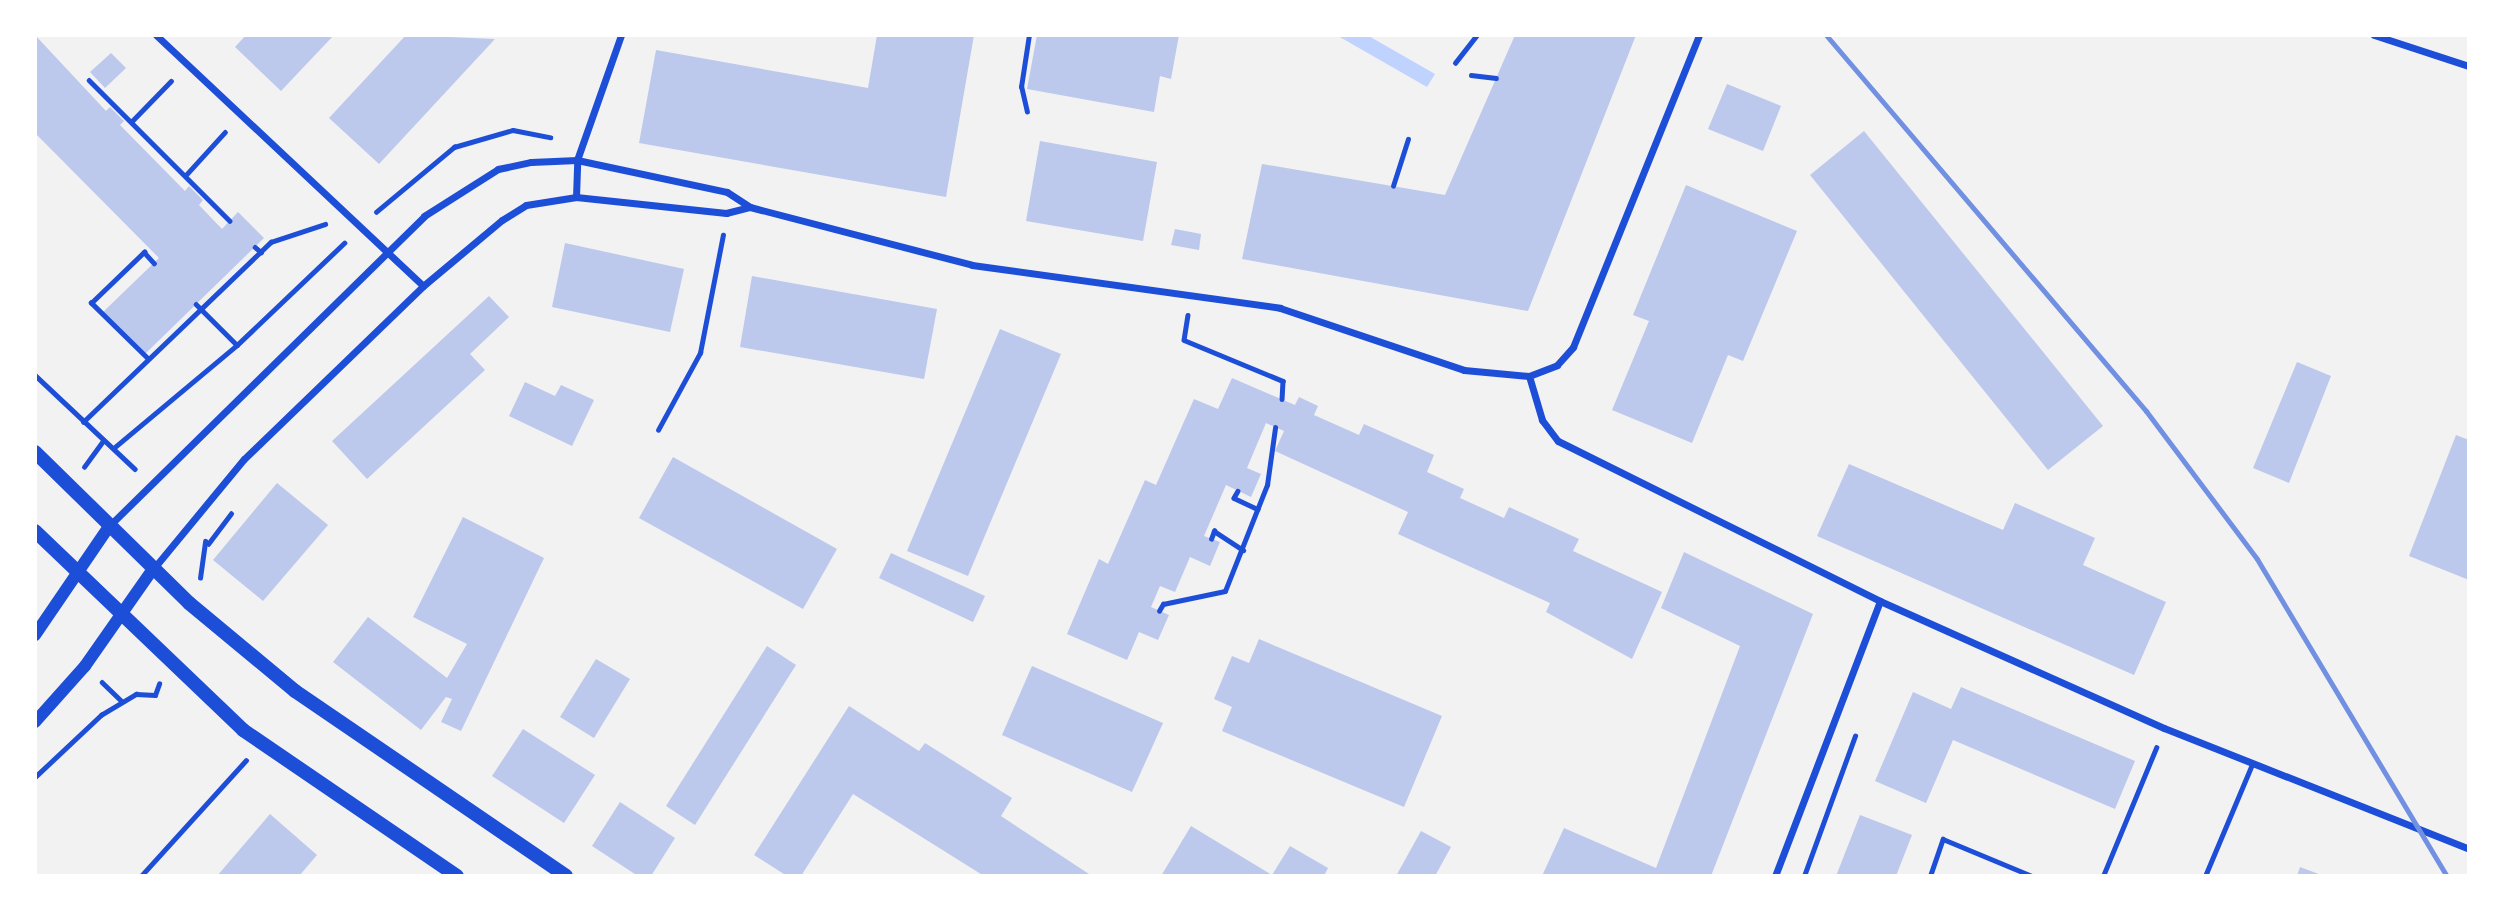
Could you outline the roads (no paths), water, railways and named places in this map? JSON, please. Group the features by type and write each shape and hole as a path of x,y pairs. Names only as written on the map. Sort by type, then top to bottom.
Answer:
{"main road":[{"path":"35,453 153,569 295,691 566,876"},
{"path":"35,530 120,617 261,743 457,876"}],"street":[{"path":"156,35 423,286"},
{"path":"576,197 577,160 621,35"},
{"path":"35,635 110,525 424,216 498,169 577,160 727,192 750,206 972,265 1280,308 1464,370 1530,376 1558,365 1573,347 1699,35"},
{"path":"2374,35 2469,66"},
{"path":"35,722 120,617 153,569 244,458 423,286 518,210 576,197 726,212 750,206"},
{"path":"1530,376 1542,420 1558,442 1880,601 2164,728 2469,849"},
{"path":"1775,876 1880,601"}],"lane":[{"path":"2205,876 2252,764"}],"water":[{"path":"1367,35 1435,74 1427,87 1338,36"}],"railway":[{"path":"1826,35 2146,411 2257,559 2447,876"}]}
